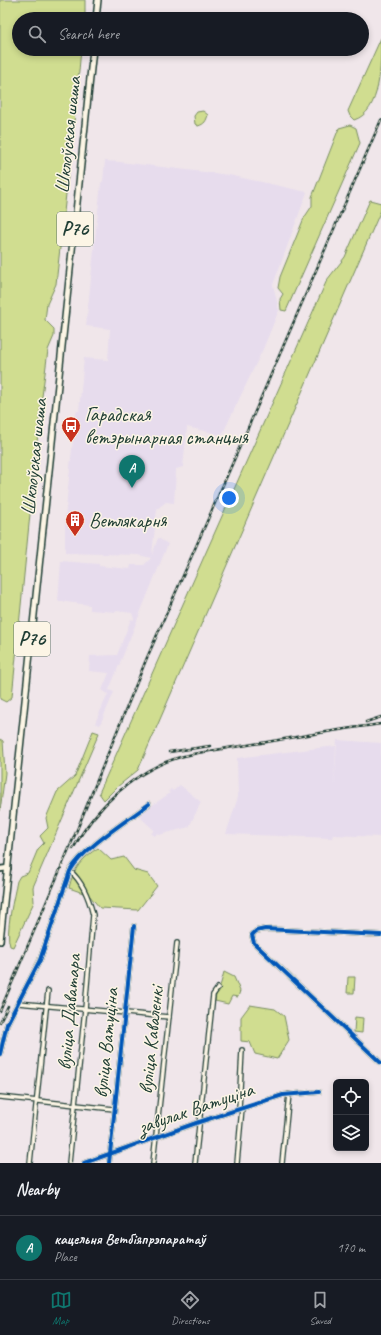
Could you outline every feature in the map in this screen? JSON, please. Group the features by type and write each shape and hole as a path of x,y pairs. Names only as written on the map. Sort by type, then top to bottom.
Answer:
{"main road":[{"path":"97,12 98,0"},
{"name":"Шклоўская шаша","path":"8,868 92,56"},
{"name":"Р76","path":"0,941 8,868"}],"street":[{"path":"0,1054 7,1024 40,960 74,863 149,804"},
{"path":"0,869 8,868"},
{"name":"вуліца Даватара","path":"69,1163 93,915 89,900 77,877 70,871"},
{"name":"вуліца Ватуціна","path":"109,1163 134,926"},
{"path":"381,935 265,929 256,931 252,935 254,943 381,1063"},
{"name":"вуліца Каваленкі","path":"153,1163 177,943"},
{"path":"195,1163 213,995 218,988"},
{"path":"30,1163 48,991"},
{"path":"18,1002 124,1014 169,1017"},
{"path":"237,1163 241,1108 242,1050"},
{"name":"завулак Ватуціна","path":"84,1163 199,1122 283,1095 320,1092"},
{"path":"282,1163 289,1094"},
{"path":"0,1097 114,1109"}],"shaded area":[{"path":"105,161 229,175 307,192 273,285 279,310 263,349 222,435 187,427 183,467 176,469 174,503 166,502 157,509 152,555 158,538 168,544 109,690 114,692 100,725 95,723 108,694 102,690 109,673 89,671 90,656 117,655 131,619 134,619 132,613 90,610 90,605 58,601 61,561 99,564 99,566 130,569 131,565 144,565 151,558 139,555 65,553 65,519 76,413 79,411 84,358 108,360 110,329 86,326 101,183 103,181"},
{"path":"337,740 381,743 381,837 333,835 332,838 226,834 238,797 237,758 336,746 334,787"},
{"path":"180,785 201,802 189,827 159,835 157,833 155,836 151,834 154,830 141,818 140,814 170,793 168,792 171,789 173,791"}],"green space":[{"path":"0,0 85,0 85,12 12,12 12,56 80,56 56,284 47,304 45,320 54,329 54,336 48,350 40,412 12,697 6,702 0,699"},
{"path":"381,38 381,61 378,86 370,108 363,115 354,120 348,111"},
{"path":"203,111 208,115 207,119 198,126 195,124 194,116 197,112"},
{"path":"350,125 356,128 360,143 286,311 281,310 280,299 283,294 278,288 280,277 304,218 312,206 312,197 339,128"},
{"path":"370,200 381,203 381,210 138,770 104,800 99,793 327,280 345,257"},
{"path":"93,731 99,733 33,887 34,902 13,947 10,946 9,923 17,881 20,876 28,873 38,849 44,843 40,836 48,828 46,818 57,792 75,776"},
{"path":"0,739 3,741 5,773 0,811"},
{"path":"98,848 111,860 124,857 134,870 148,874 157,886 138,910 100,908 89,895 69,888 73,875 79,865 87,856"},
{"path":"224,972 234,977 240,991 238,997 232,996 228,1004 215,1001"},
{"path":"348,977 355,977 354,993 347,993"},
{"path":"250,1005 275,1009 284,1016 289,1040 277,1059 255,1054 250,1042 241,1041 241,1017"},
{"path":"355,1017 363,1018 362,1033 354,1032"}],"railway":[{"path":"0,1011 74,837 146,660 381,120"},
{"path":"366,722 381,717"},
{"path":"73,849 93,818 119,791 150,770 167,762 184,756 203,752 381,724"},
{"path":"169,752 210,746"},
{"path":"0,1022 8,1006"}],"cycle path":[{"path":"0,1054 7,1024 40,960 70,871 76,862 95,844 149,804"},
{"path":"109,1163 134,926"},
{"path":"381,935 265,929 256,931 252,935 254,943 381,1063"},
{"path":"84,1163 199,1122 283,1095 319,1092"}],"place":[{"name":"Гарадская ветэрынарная станцыя","path":"71,443"},
{"name":"кацельня Ветбіяпрэпаратаў","path":"132,488"},
{"name":"Ветлякарня","path":"75,537"}]}
